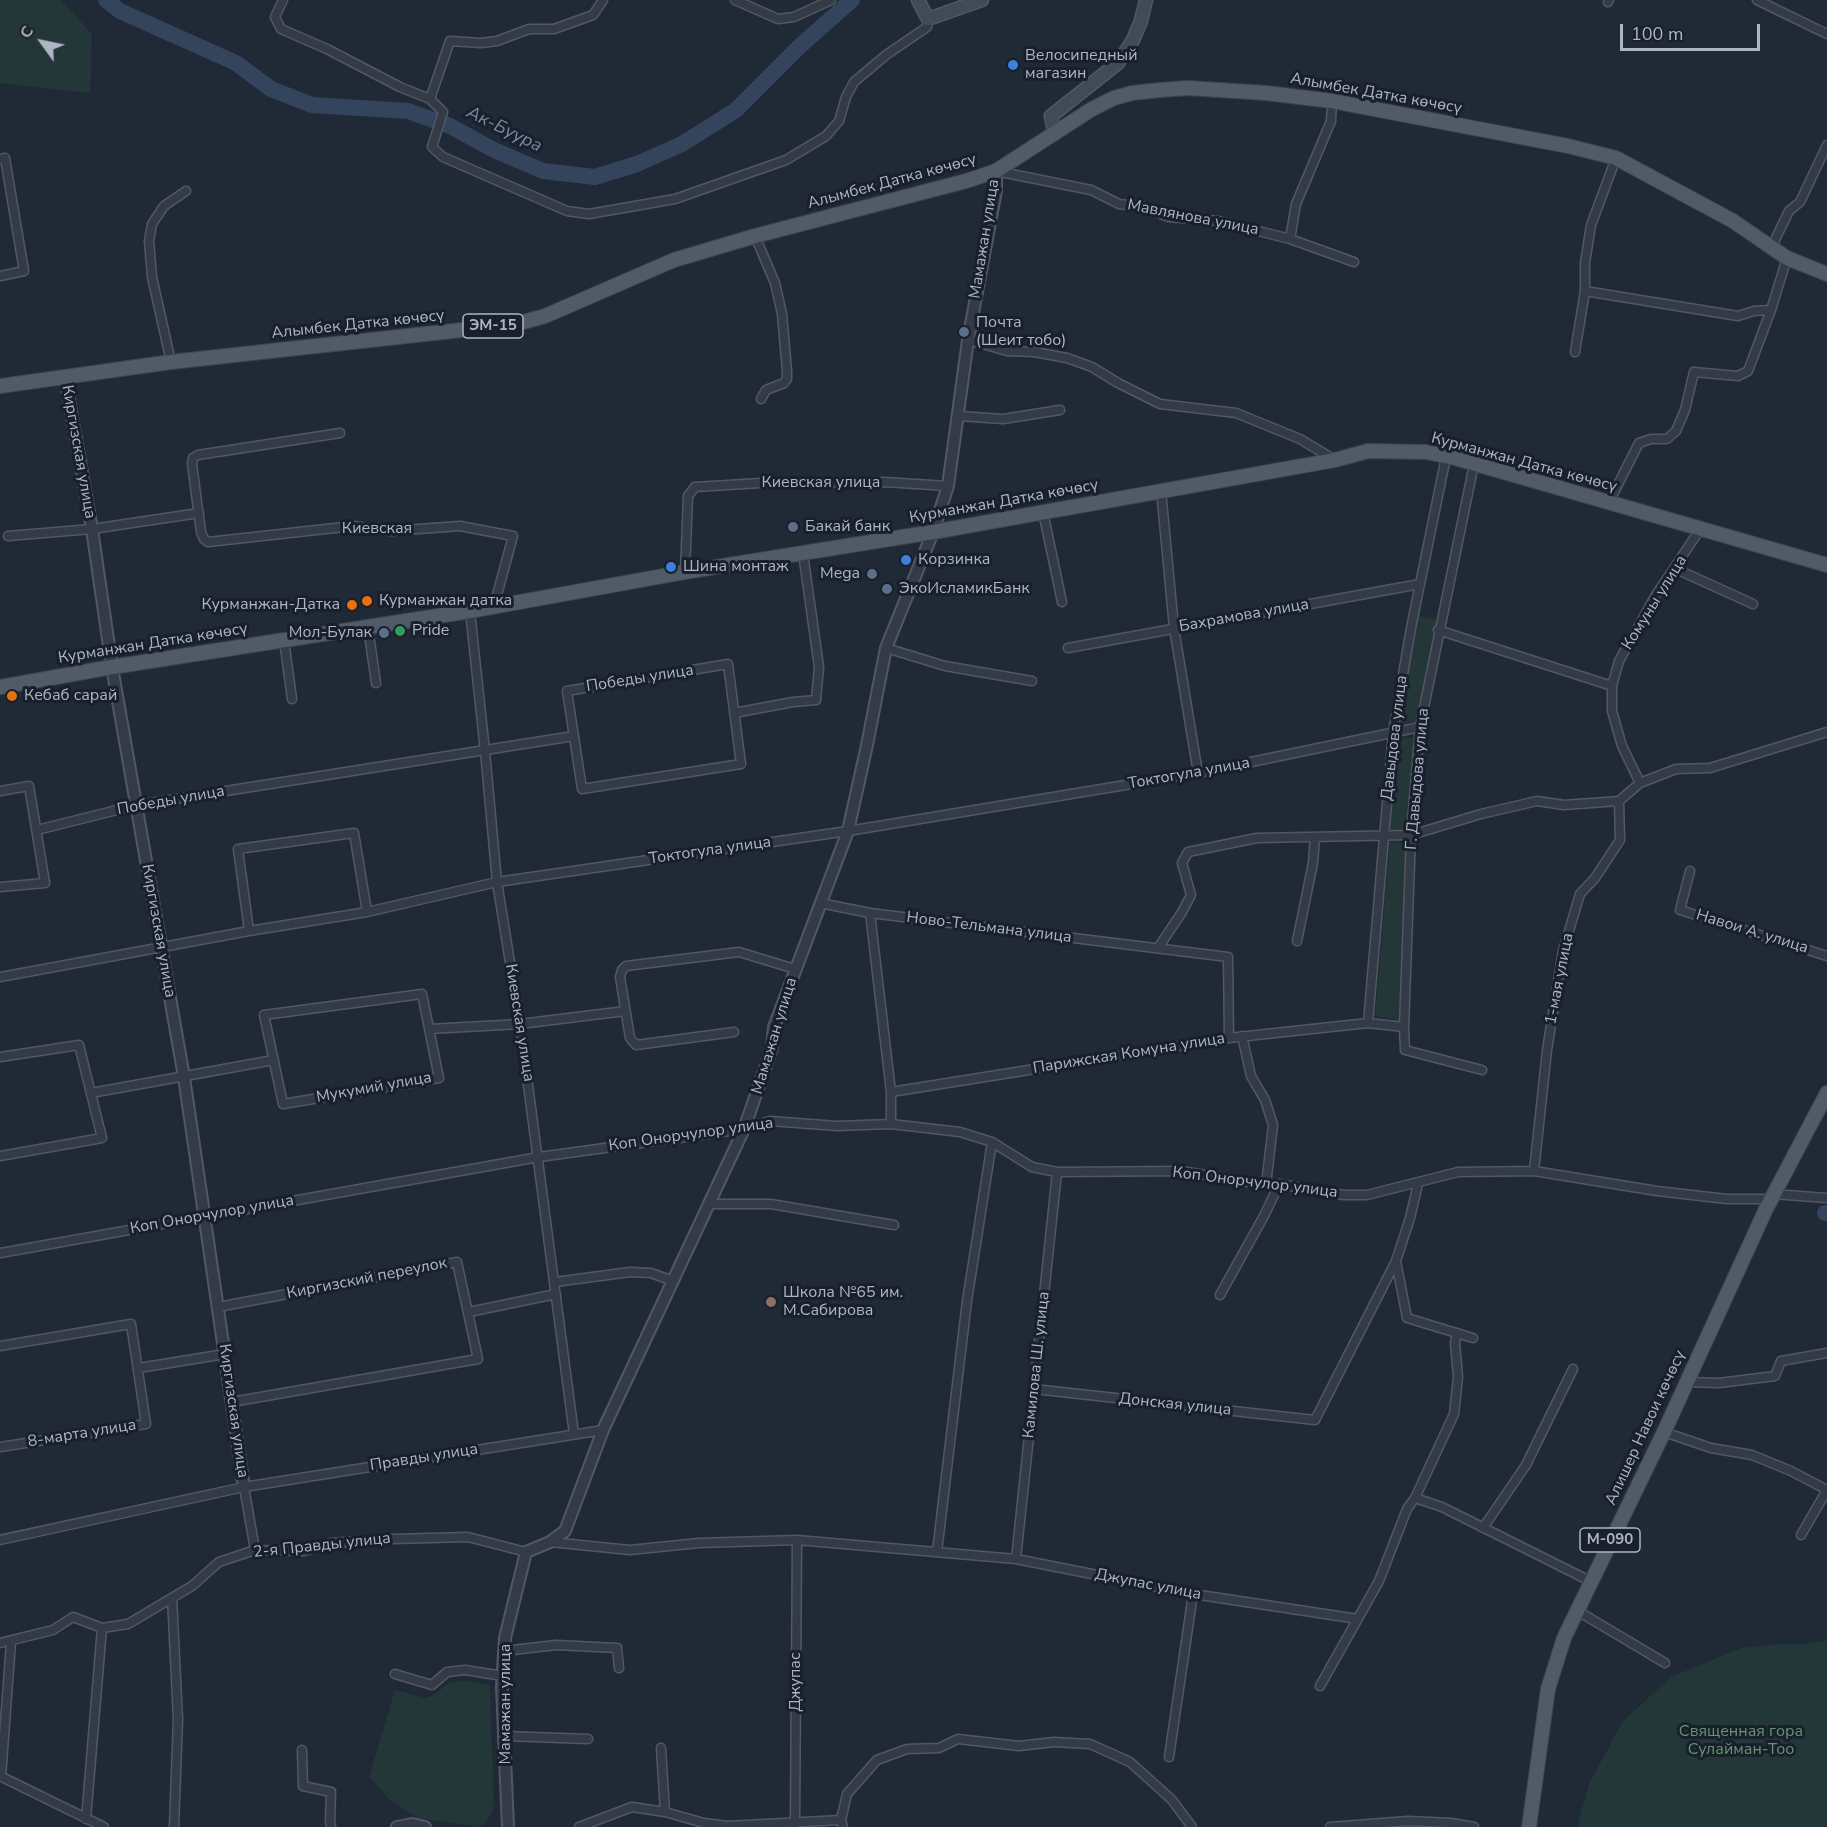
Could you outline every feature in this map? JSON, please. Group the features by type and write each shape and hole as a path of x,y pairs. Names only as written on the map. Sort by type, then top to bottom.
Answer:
{"main road":[{"path":"918,0 928,19 982,0"},
{"path":"1054,131 1052,116 1118,63 1133,40 1146,0"},
{"name":"Алымбек Датка көчөсү","path":"0,386 171,362 516,324 545,316 674,260 996,171 1054,131 1114,98 1132,93 1188,88 1255,92 1332,101 1568,146 1616,158 1733,221 1787,258 1827,274"},
{"name":"Курманжан Датка көчөсү","path":"0,687 112,667 470,611 1335,460 1368,451 1426,452 1446,456 1827,565"},
{"name":"Алишер Навои көчөсү","path":"1529,1827 1548,1689 1555,1661 1576,1610 1664,1432 1772,1196 1827,1093"}],"street":[{"path":"283,0 275,17 281,29 327,49 400,87 430,99 443,112 432,147 443,157 567,211 589,214 675,199 786,160 826,136 839,121 846,97 854,81 886,55 927,27 928,19"},
{"path":"430,99 450,40 481,43 497,41 529,29 554,28 593,15 603,0"},
{"path":"735,0 778,19 794,17 831,0"},
{"path":"1757,0 1827,33"},
{"path":"1290,239 1296,204 1331,121 1332,101"},
{"path":"1771,248 1790,211 1800,202 1827,145"},
{"path":"0,159 5,158 24,271 0,276"},
{"path":"1575,352 1586,291 1585,263 1591,225 1616,158"},
{"name":"Мавлянова улица","path":"996,171 1091,190 1119,204 1144,207 1168,217 1219,221 1290,239 1354,262"},
{"name":"Мамажан улица","path":"508,1827 504,1736 504,1651 505,1638 526,1552 550,1542 565,1531 603,1430 744,1129 772,1048 774,1027 848,831 886,648 933,531 948,486 968,340 996,191 996,171"},
{"path":"171,362 152,277 149,241 152,224 164,206 186,191"},
{"path":"755,236 775,283 780,303 787,371 787,379 784,383 766,390 761,399"},
{"path":"1609,502 1639,443 1651,439 1667,440 1676,431 1685,410 1694,372 1738,376 1748,371 1771,310 1787,258"},
{"path":"1586,291 1738,316 1754,311 1771,310"},
{"path":"968,340 1007,351 1034,352 1067,358 1092,367 1160,404 1236,413 1300,439 1335,460"},
{"name":"Киргизская улица","path":"65,377 92,529 112,667 184,1077 244,1487"},
{"path":"958,416 1003,419 1060,411"},
{"path":"8,536 92,529 199,513 192,464 198,455 340,434"},
{"name":"Давыдова улица","path":"1368,1023 1393,733 1446,456"},
{"name":"Г. Давыдова улица","path":"1474,464 1438,630 1420,727 1411,836 1404,1027 1405,1050 1482,1071"},
{"name":"Киевская улица","path":"685,572 688,496 695,487 761,483 884,482 948,486"},
{"path":"1161,490 1174,628 1198,773"},
{"path":"1043,512 1062,602"},
{"name":"Киевская","path":"199,513 201,532 208,542 353,526 391,531 459,526 513,536 494,606"},
{"name":"Комуны улица","path":"1640,783 1623,746 1612,711 1612,686 1619,661 1656,595 1676,569 1701,528"},
{"path":"734,713 816,700 819,667 803,553"},
{"path":"1676,569 1753,604"},
{"name":"Бахрамова улица","path":"1068,648 1420,584"},
{"name":"Киевская улица","path":"470,611 497,882 539,1157 574,1434"},
{"path":"368,627 376,682"},
{"path":"1438,630 1612,686"},
{"path":"284,640 292,699"},
{"path":"886,648 945,666 1032,681"},
{"name":"Победы улица","path":"728,664 741,764 582,789 574,736 567,691 728,664"},
{"name":"Токтогула улица","path":"0,977 249,931 367,912 497,882 848,831 1198,773 1420,727"},
{"path":"1158,948 1191,895 1182,863 1188,852 1257,838 1411,836 1481,814 1537,801 1564,805 1618,801 1640,783 1676,769 1710,768 1827,732"},
{"name":"Победы улица","path":"37,830 137,805 574,736"},
{"path":"0,790 29,786 45,883 0,887"},
{"name":"1-мая улица","path":"1534,1171 1547,1050 1563,951 1580,894 1596,878 1620,840 1618,801"},
{"path":"249,931 238,849 354,833 367,912"},
{"path":"1297,941 1313,863 1315,837"},
{"name":"Навои А. улица","path":"1690,871 1680,910 1827,956"},
{"name":"Ново-Тельмана улица","path":"820,903 870,913 1228,957 1229,1038"},
{"path":"870,913 891,1092 891,1124"},
{"path":"734,1032 636,1046 630,1038 620,977 626,966 739,952 795,969"},
{"name":"Мукумий улица","path":"422,994 429,1029 439,1078 283,1104 264,1016 422,994"},
{"path":"429,1029 520,1024 625,1011"},
{"name":"Парижская Комуна улица","path":"891,1092 1242,1036 1368,1023 1404,1027"},
{"path":"1242,1036 1251,1076 1264,1100 1273,1125 1266,1185"},
{"path":"0,1058 79,1045 102,1138 0,1156"},
{"path":"91,1092 274,1060"},
{"name":"Коп Онорчулор улица","path":"0,1253 539,1157 744,1129 770,1121 837,1126 891,1124 960,1132 992,1142 1032,1167 1057,1172 1181,1171 1344,1195 1367,1195 1458,1173 1534,1171 1726,1199 1772,1196 1827,1198"},
{"path":"937,1552 967,1301 992,1142"},
{"name":"Камилова Ш. улица","path":"1016,1559 1057,1172"},
{"path":"1220,1295 1279,1184"},
{"path":"1418,1184 1396,1262 1407,1318 1473,1338"},
{"path":"710,1204 771,1204 894,1225"},
{"name":"Киргизский переулок","path":"218,1307 457,1262 478,1359 232,1402"},
{"name":"Донская улица","path":"1034,1389 1315,1420 1396,1262"},
{"path":"555,1282 630,1272 651,1273 674,1281"},
{"path":"469,1312 556,1294"},
{"name":"8-марта улица","path":"0,1346 130,1324 139,1368 146,1424 0,1446"},
{"path":"1320,1686 1379,1581 1407,1509 1415,1498 1454,1414 1458,1377 1455,1343 1457,1334"},
{"path":"1686,1382 1719,1383 1775,1376 1780,1361 1827,1353"},
{"path":"139,1368 225,1354"},
{"path":"1484,1528 1526,1465 1573,1370"},
{"name":"Правды улица","path":"0,1540 244,1487 603,1430"},
{"path":"1664,1432 1711,1448 1752,1455 1791,1471 1827,1490 1801,1535"},
{"path":"244,1487 255,1550"},
{"path":"1415,1498 1442,1507 1590,1581"},
{"name":"2-я Правды улица","path":"102,1628 128,1624 192,1586 219,1562 255,1550 304,1551 331,1543 468,1537 526,1552"},
{"name":"Джупас улица","path":"550,1542 630,1550 699,1543 797,1540 1016,1559 1193,1594 1358,1619"},
{"name":"Джупас","path":"795,1824 797,1540"},
{"path":"1169,1757 1193,1594"},
{"path":"172,1598 178,1719 174,1827"},
{"path":"1576,1610 1665,1663"},
{"path":"0,1643 53,1630 72,1617 102,1628 86,1819"},
{"path":"11,1642 0,1777 104,1827"},
{"path":"504,1651 556,1645 617,1648 619,1668"},
{"path":"395,1674 432,1685 447,1672 465,1670 503,1676"},
{"path":"504,1736 588,1739"},
{"path":"579,1827 632,1807 728,1826 842,1824 847,1794 877,1760 907,1749 939,1748 958,1739 1019,1746 1054,1742 1090,1744 1130,1762 1172,1800 1192,1827"},
{"path":"661,1748 665,1812"},
{"path":"302,1750 303,1786 331,1792 331,1827"},
{"path":"1330,1827 1408,1821 1451,1822 1474,1827"},
{"path":"397,1827 412,1824 425,1827"}],"green space":[{"path":"0,0 61,0 92,34 90,93 0,83"},
{"path":"1418,616 1437,620 1417,721 1400,724"},
{"path":"1397,737 1415,738 1408,832 1388,831"},
{"path":"1390,842 1407,843 1399,1020 1375,1016"},
{"name":"Священная гора Сулайман-Тоо","path":"1827,1640 1827,1827 1577,1827 1589,1784 1622,1722 1671,1677 1741,1648 1807,1644"},
{"path":"462,1680 490,1685 494,1809 486,1822 479,1827 418,1818 390,1800 369,1777 395,1690 426,1698 437,1693 447,1684"}],"waterway":[{"name":"Ак-Буура","path":"106,0 120,11 236,63 271,89 312,105 408,111 450,126 494,150 543,171 595,177 637,164 682,144 736,110 800,46 852,0"}],"place":[{"name":"Велосипедный магазин","path":"1013,65"},
{"name":"Почта (Шеит тобо)","path":"964,332"},
{"name":"Бакай банк","path":"793,527"},
{"name":"Корзинка","path":"906,560"},
{"name":"Шина монтаж","path":"671,567"},
{"name":"Mega","path":"872,574"},
{"name":"ЭкоИсламикБанк","path":"887,589"},
{"name":"Курманжан датка","path":"367,601"},
{"name":"Курманжан-Датка","path":"352,605"},
{"name":"Pride","path":"400,631"},
{"name":"Мол-Булак","path":"384,633"},
{"name":"Кебаб сарай","path":"12,696"},
{"name":"Школа №65 им. М.Сабирова","path":"771,1302"}]}
